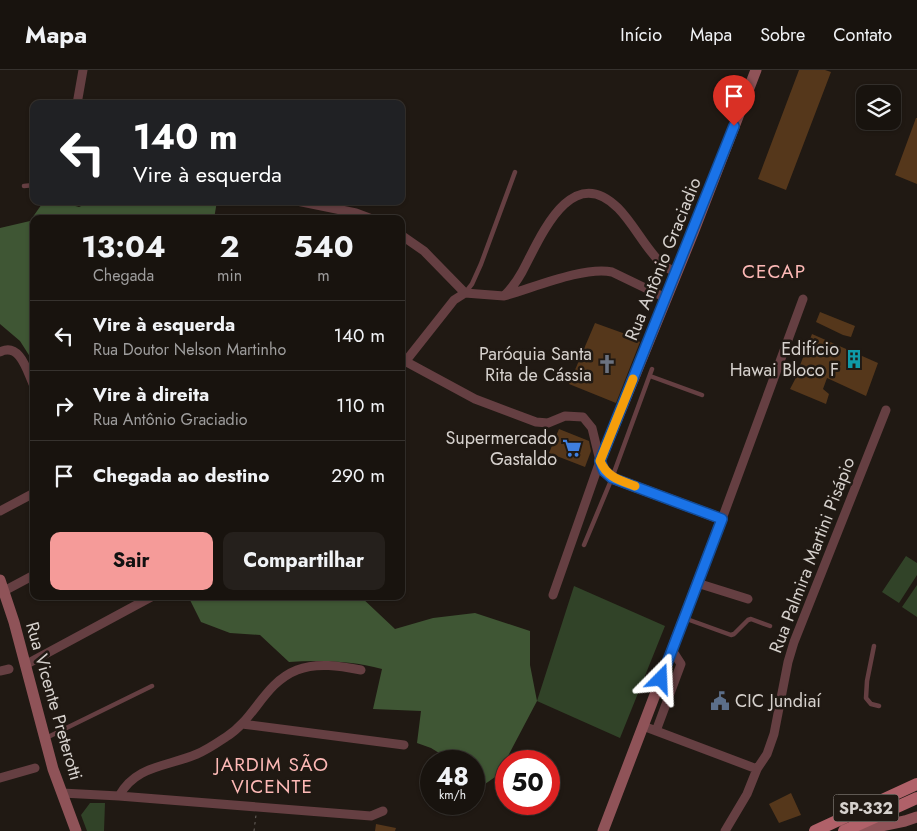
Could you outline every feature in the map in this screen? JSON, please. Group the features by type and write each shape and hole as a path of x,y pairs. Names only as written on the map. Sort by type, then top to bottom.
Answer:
{"main road":[{"name":"Rua Antônio Graciadio","path":"600,461 756,70"},
{"path":"600,461 604,471 612,478 722,519 603,831"},
{"name":"Rua Vicente Preterotti","path":"2,586 45,738 76,831"},
{"name":"SP-332","path":"815,831 917,784"},
{"name":"SP-332","path":"844,831 917,798"},
{"path":"858,831 904,826 917,817"}],"street":[{"path":"78,100 82,70"},
{"path":"504,296 521,274 544,228 564,203 576,196 590,194 603,197 618,208 662,264 676,273"},
{"path":"317,205 361,215"},
{"path":"405,238 424,251 465,293"},
{"path":"405,359 454,300 465,293 504,296 586,271 602,270 612,272 666,298"},
{"path":"722,519 803,299"},
{"path":"0,352 7,349 14,350 19,355 30,378"},
{"path":"405,362 475,399 536,422 548,423 565,416 583,417 592,428 600,461 553,595"},
{"name":"Rua Palmira Martini Pisápio","path":"725,831 747,794 757,769 767,754 774,734 788,662 794,642 886,410"},
{"path":"0,511 30,495"},
{"path":"2,586 30,576"},
{"path":"697,583 748,599"},
{"path":"25,665 145,600"},
{"path":"656,732 681,664 672,650"},
{"path":"119,796 125,784 142,772 198,754 228,736 242,724 269,689 287,674 299,669 316,666 337,666 361,670"},
{"path":"242,724 404,746"},
{"path":"643,726 757,769"},
{"path":"0,778 35,768"},
{"path":"62,793 371,816 383,811"}],"lane":[{"path":"465,293 472,284 481,264 515,172"},
{"path":"24,186 30,185"},
{"path":"584,545 612,478 652,370"},
{"path":"650,376 702,395"},
{"path":"684,618 731,635 751,619 770,626"},
{"path":"874,646 867,681 866,698 870,704 879,706"},
{"path":"45,738 152,686"}],"path":[{"path":"254,831 257,807"}],"green space":[{"path":"41,205 72,205 79,207 83,205 216,205 215,215 34,215"},
{"path":"30,221 30,357 20,341 0,324 0,228"},
{"path":"906,556 917,563 917,575 899,603 882,592"},
{"path":"917,585 917,617 902,607"},
{"path":"574,586 665,626 620,738 537,701"},
{"path":"190,600 364,600 395,629 433,618 475,613 530,631 530,665 537,701 511,750 495,750 495,777 485,784 485,750 434,750 417,743 421,711 373,709 382,669 336,662 289,662 260,635 230,633 201,622"},
{"path":"90,803 105,803 104,831 87,831 81,815"}],"building":[{"path":"799,70 825,70 831,72 786,190 758,179"},
{"path":"917,118 917,184 895,175"},
{"path":"820,312 855,326 851,337 816,322"},
{"name":"Paróquia Santa Rita de Cássia","path":"595,323 631,336 640,342 616,403 569,384"},
{"name":"Edifício Hawai Bloco F","path":"812,334 878,363 866,396 827,378 823,389 829,394 826,404 790,389 801,368 799,368"},
{"name":"Supermercado Gastaldo","path":"559,429 589,441 591,451 585,467 549,453"},
{"path":"791,793 801,815 779,823 769,804"},
{"path":"376,824 396,828 395,831 375,831"}],"slow traffic":[{"path":"633,379 600,461 604,471 612,478 635,486"}],"place":[{"name":"Edifício Hawai Bloco F","path":"854,359"},
{"name":"Paróquia Santa Rita de Cássia","path":"607,364"},
{"name":"Supermercado Gastaldo","path":"572,448"},
{"name":"CIC Jundiaí","path":"720,701"}],"district":[{"name":"CECAP","path":"774,271"},
{"name":"JARDIM SÃO VICENTE","path":"272,775"}],"route":[{"path":"661,679 722,519 612,478 604,471 600,461 693,233 734,126"}]}
